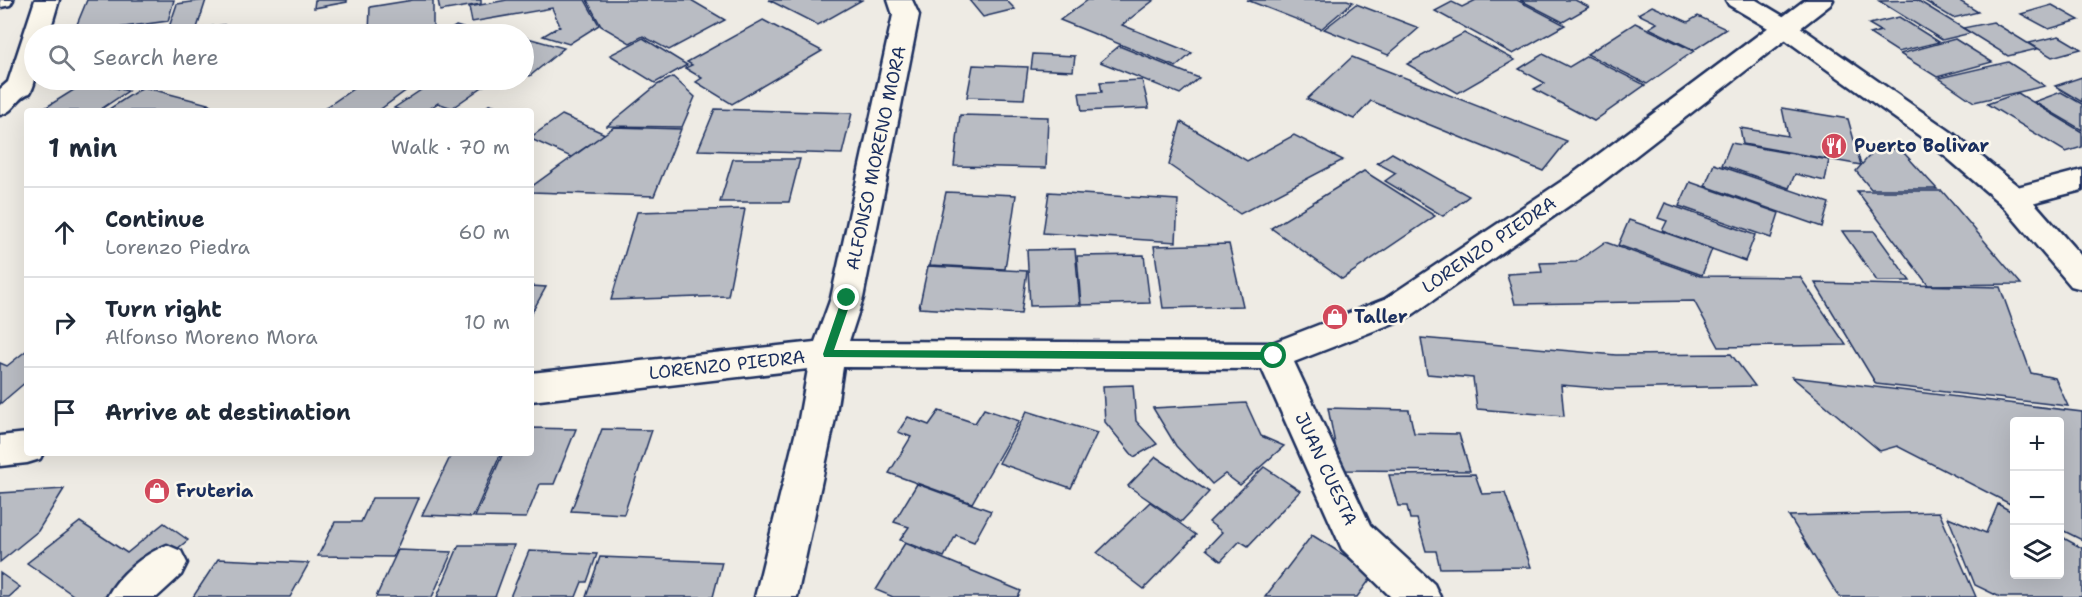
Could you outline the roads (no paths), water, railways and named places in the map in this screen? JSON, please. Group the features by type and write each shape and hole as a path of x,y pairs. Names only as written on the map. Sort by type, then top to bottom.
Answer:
{"street":[{"path":"39,24 47,0"},
{"name":"ALFONSO MORENO MORA","path":"776,597 817,419 828,354 847,298 904,27 906,15 900,0"},
{"path":"1738,0 1784,27 2022,196 2082,278"},
{"name":"LORENZO PIEDRA","path":"534,387 828,354 1274,356 1397,308 1582,182 1768,43 1784,27 1821,0"},
{"path":"0,107 15,88 20,87 24,74"},
{"path":"2022,196 2082,180"},
{"path":"2022,196 2082,205"},
{"name":"JUAN CUESTA","path":"1274,356 1356,537 1419,597"},
{"path":"0,452 24,448"},
{"path":"128,597 167,563"}],"place":[{"name":"Puerto Bolivar","path":"1834,146"},
{"name":"Taller","path":"1335,317"},
{"name":"Fruteria","path":"157,491"}]}
